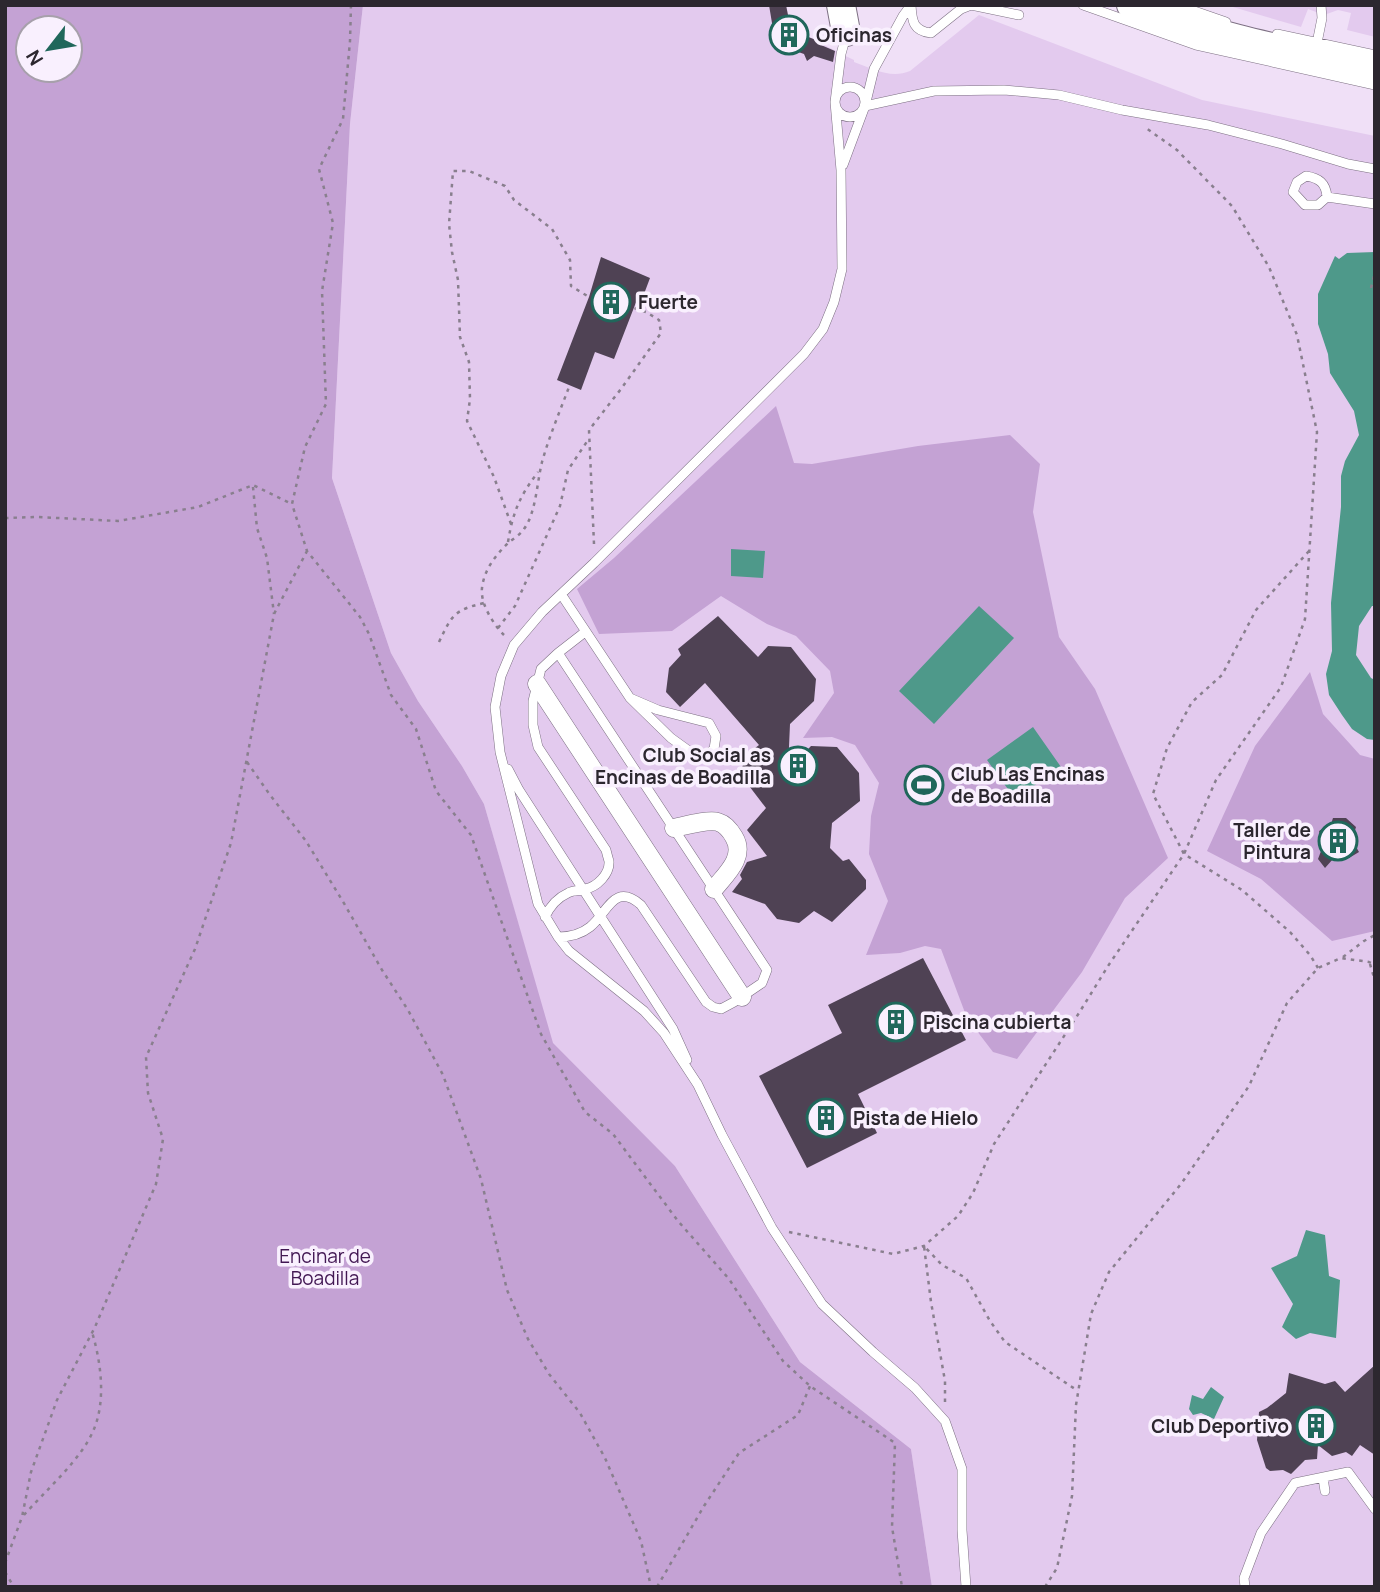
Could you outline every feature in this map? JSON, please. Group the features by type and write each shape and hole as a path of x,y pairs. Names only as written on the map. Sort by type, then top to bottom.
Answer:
{"main road":[{"path":"1133,7 1235,39 1315,50 1375,69"}],"street":[{"path":"537,684 742,997"},
{"path":"674,828 717,821 729,828 737,842 738,852 731,869 714,889"}],"lane":[{"path":"911,5 915,27 922,32 931,33 961,9 971,5 1019,15"},
{"path":"841,170 865,106 874,69 911,5"},
{"path":"1083,5 1196,45 1375,85"},
{"path":"1177,5 1241,27"},
{"path":"1315,50 1322,19 1321,5"},
{"path":"698,1085 664,1033 644,1011 569,951 538,904 500,752 495,707 501,676 514,645 542,612 804,354 823,329 834,302 842,268 841,170 835,102 847,15"},
{"path":"1266,32 1315,50 1375,55"},
{"path":"855,87 863,93 865,106 859,114 849,117 839,112 835,102 844,88 855,87"},
{"path":"865,106 934,91 1004,90 1059,94 1122,110 1208,125 1375,169"},
{"path":"1327,197 1375,204"},
{"path":"561,594 630,698 671,738 696,756 707,755 714,748 716,736 709,723 658,710 630,698"},
{"path":"545,917 560,897 576,890 584,890 600,880 607,873 609,863 606,850 538,747 533,725 533,701 541,669 585,632"},
{"path":"558,653 767,971 762,983 742,997 721,1009 713,1007 706,1002 641,905 625,896 617,898 584,932 558,937"},
{"path":"500,752 519,790 673,1029 722,1135 772,1228 822,1304 915,1388 945,1421 962,1469 966,1587"},
{"path":"1245,1587 1244,1578 1261,1533 1295,1483 1348,1472 1375,1509"},
{"path":"1324,1478 1325,1491"}],"path":[{"path":"351,5 343,119 319,169 333,223 322,291 326,404 305,447 292,504 307,551 360,617 391,695 416,729 436,790 471,835 541,1034 585,1112 613,1133 678,1221 729,1279 783,1361 810,1386 895,1443 891,1527 902,1587"},
{"path":"772,1228 893,1254 924,1246 957,1216 973,1193 994,1144 1108,966 1184,854 1216,780 1281,687 1305,619 1317,432 1297,335 1269,267 1232,206 1177,150 1122,110"},
{"path":"511,524 494,477 467,421 470,399 469,362 460,337 458,280 449,224 453,171 469,171 505,186 514,200 552,229 570,260 571,286 589,297"},
{"path":"1371,288 1375,272"},
{"path":"598,559 593,539 589,430 661,333 659,320 634,308"},
{"path":"514,645 498,629 484,603 481,592 484,575 492,561 524,529 532,511 540,470 569,387"},
{"path":"498,629 515,606 560,506 568,470 588,440"},
{"path":"507,544 512,516 524,490 540,470"},
{"path":"5,518 37,517 118,522 198,507 253,485 292,504"},
{"path":"253,485 257,528 267,558 274,614"},
{"path":"5,1563 22,1517 31,1472 57,1400 92,1332 156,1184 163,1139 148,1093 146,1057 195,949 231,843 274,614 307,551"},
{"path":"1309,551 1256,610 1222,676 1192,702 1167,748 1153,794 1184,854 1242,890 1290,932 1318,968"},
{"path":"439,642 451,618 463,608 484,603"},
{"path":"247,761 306,841 408,1010 443,1074 481,1179 507,1290 528,1339 550,1374 580,1413 605,1458 642,1541 652,1587"},
{"path":"1045,1587 1057,1568 1073,1496 1078,1391 1091,1314 1109,1272 1181,1184 1249,1086 1287,1003 1318,968 1341,958 1375,935"},
{"path":"1341,958 1375,965"},
{"path":"1369,962 1375,981"},
{"path":"924,1246 942,1265 966,1278 1005,1342 1078,1391"},
{"path":"924,1246 945,1381 945,1421"},
{"path":"22,1517 74,1461 93,1432 99,1413 101,1387 97,1348 92,1332"},
{"path":"657,1587 704,1506 739,1453 798,1415 810,1386"},
{"path":"5,1572 14,1587"}],"shaded area":[{"name":"Club Las Encinas de Boadilla","path":"363,5 786,5 791,30 854,62 896,74 910,71 979,15 1202,100 1375,136 1375,1587 932,1587 911,1449 800,1362 675,1166 552,1043 484,804 418,701 391,653 332,478 350,124"},
{"path":"1226,5 1375,5 1375,37 1347,30 1351,13 1338,10 1324,15 1308,9 1301,27"},
{"path":"1375,252 1375,606 1372,606 1359,626 1356,655 1375,680 1375,740 1367,739 1352,729 1329,695 1326,674 1332,651 1331,603 1341,507 1341,476 1345,461 1359,435 1354,411 1330,373 1328,354 1318,324 1318,294 1335,256 1339,259 1347,253"},
{"path":"731,549 765,551 763,578 731,576"},
{"path":"979,606 1014,638 934,724 899,691"},
{"path":"1033,727 1061,767 1015,799 987,760"},
{"path":"1306,1230 1325,1235 1329,1276 1340,1280 1336,1338 1310,1333 1296,1339 1282,1327 1293,1304 1271,1268 1297,1256"},
{"path":"1211,1387 1224,1397 1214,1419 1201,1413 1193,1415 1189,1409 1192,1395 1203,1399"}],"green space":[{"name":"Encinar de Boadilla","path":"5,5 363,5 350,124 332,478 391,653 418,701 484,804 553,1043 675,1166 800,1362 911,1449 932,1587 5,1587"},
{"path":"776,406 794,463 812,464 918,446 1010,435 1040,464 1033,512 1059,637 1095,689 1168,858 1125,898 1082,972 1017,1059 993,1052 967,1018 941,949 925,946 900,953 866,955 888,901 869,854 871,816 879,783 855,745 832,737 803,738 834,693 830,671 796,636 767,624 721,596 672,631 599,634 577,589 614,558"},
{"path":"1310,672 1323,714 1360,755 1375,759 1375,931 1332,941 1261,879 1207,851 1255,746"}],"building":[{"name":"Oficinas","path":"769,5 786,5 791,30 835,51 833,62 814,56 807,61 804,54 775,41"},
{"name":"Fuerte","path":"601,257 650,278 644,294 640,292 614,359 595,352 581,390 557,380 589,297"},
{"name":"Club Social as Encinas de Boadilla","path":"718,616 758,657 768,646 791,647 816,679 814,701 790,724 788,770 811,746 837,747 859,773 860,801 832,823 830,848 843,861 849,859 866,880 866,889 832,922 814,911 799,923 777,919 765,904 732,892 742,879 740,875 747,862 767,856 747,830 766,808 740,774 746,755 759,745 705,683 680,707 666,692 669,668 681,655 678,649"},
{"name":"Taller de Pintura","path":"1333,818 1346,818 1356,827 1353,837 1359,852 1349,858 1333,859 1325,868 1318,859 1323,846 1319,831 1331,824"},
{"path":"923,958 966,1040 858,1094 877,1133 807,1168 759,1076 842,1033 828,1005"},
{"name":"Club Deportivo","path":"1375,1365 1375,1455 1360,1445 1352,1456 1346,1452 1332,1456 1318,1445 1317,1459 1305,1460 1291,1474 1266,1468 1257,1440 1259,1412 1286,1393 1289,1373 1325,1384 1335,1381 1345,1392"}],"place":[{"name":"Oficinas","path":"789,35"},
{"name":"Fuerte","path":"611,302"},
{"name":"Club Social as Encinas de Boadilla","path":"798,766"},
{"name":"Club Las Encinas de Boadilla","path":"924,785"},
{"name":"Taller de Pintura","path":"1338,841"},
{"name":"Piscina cubierta","path":"896,1022"},
{"name":"Pista de Hielo","path":"826,1118"},
{"name":"Club Deportivo","path":"1316,1426"}]}
